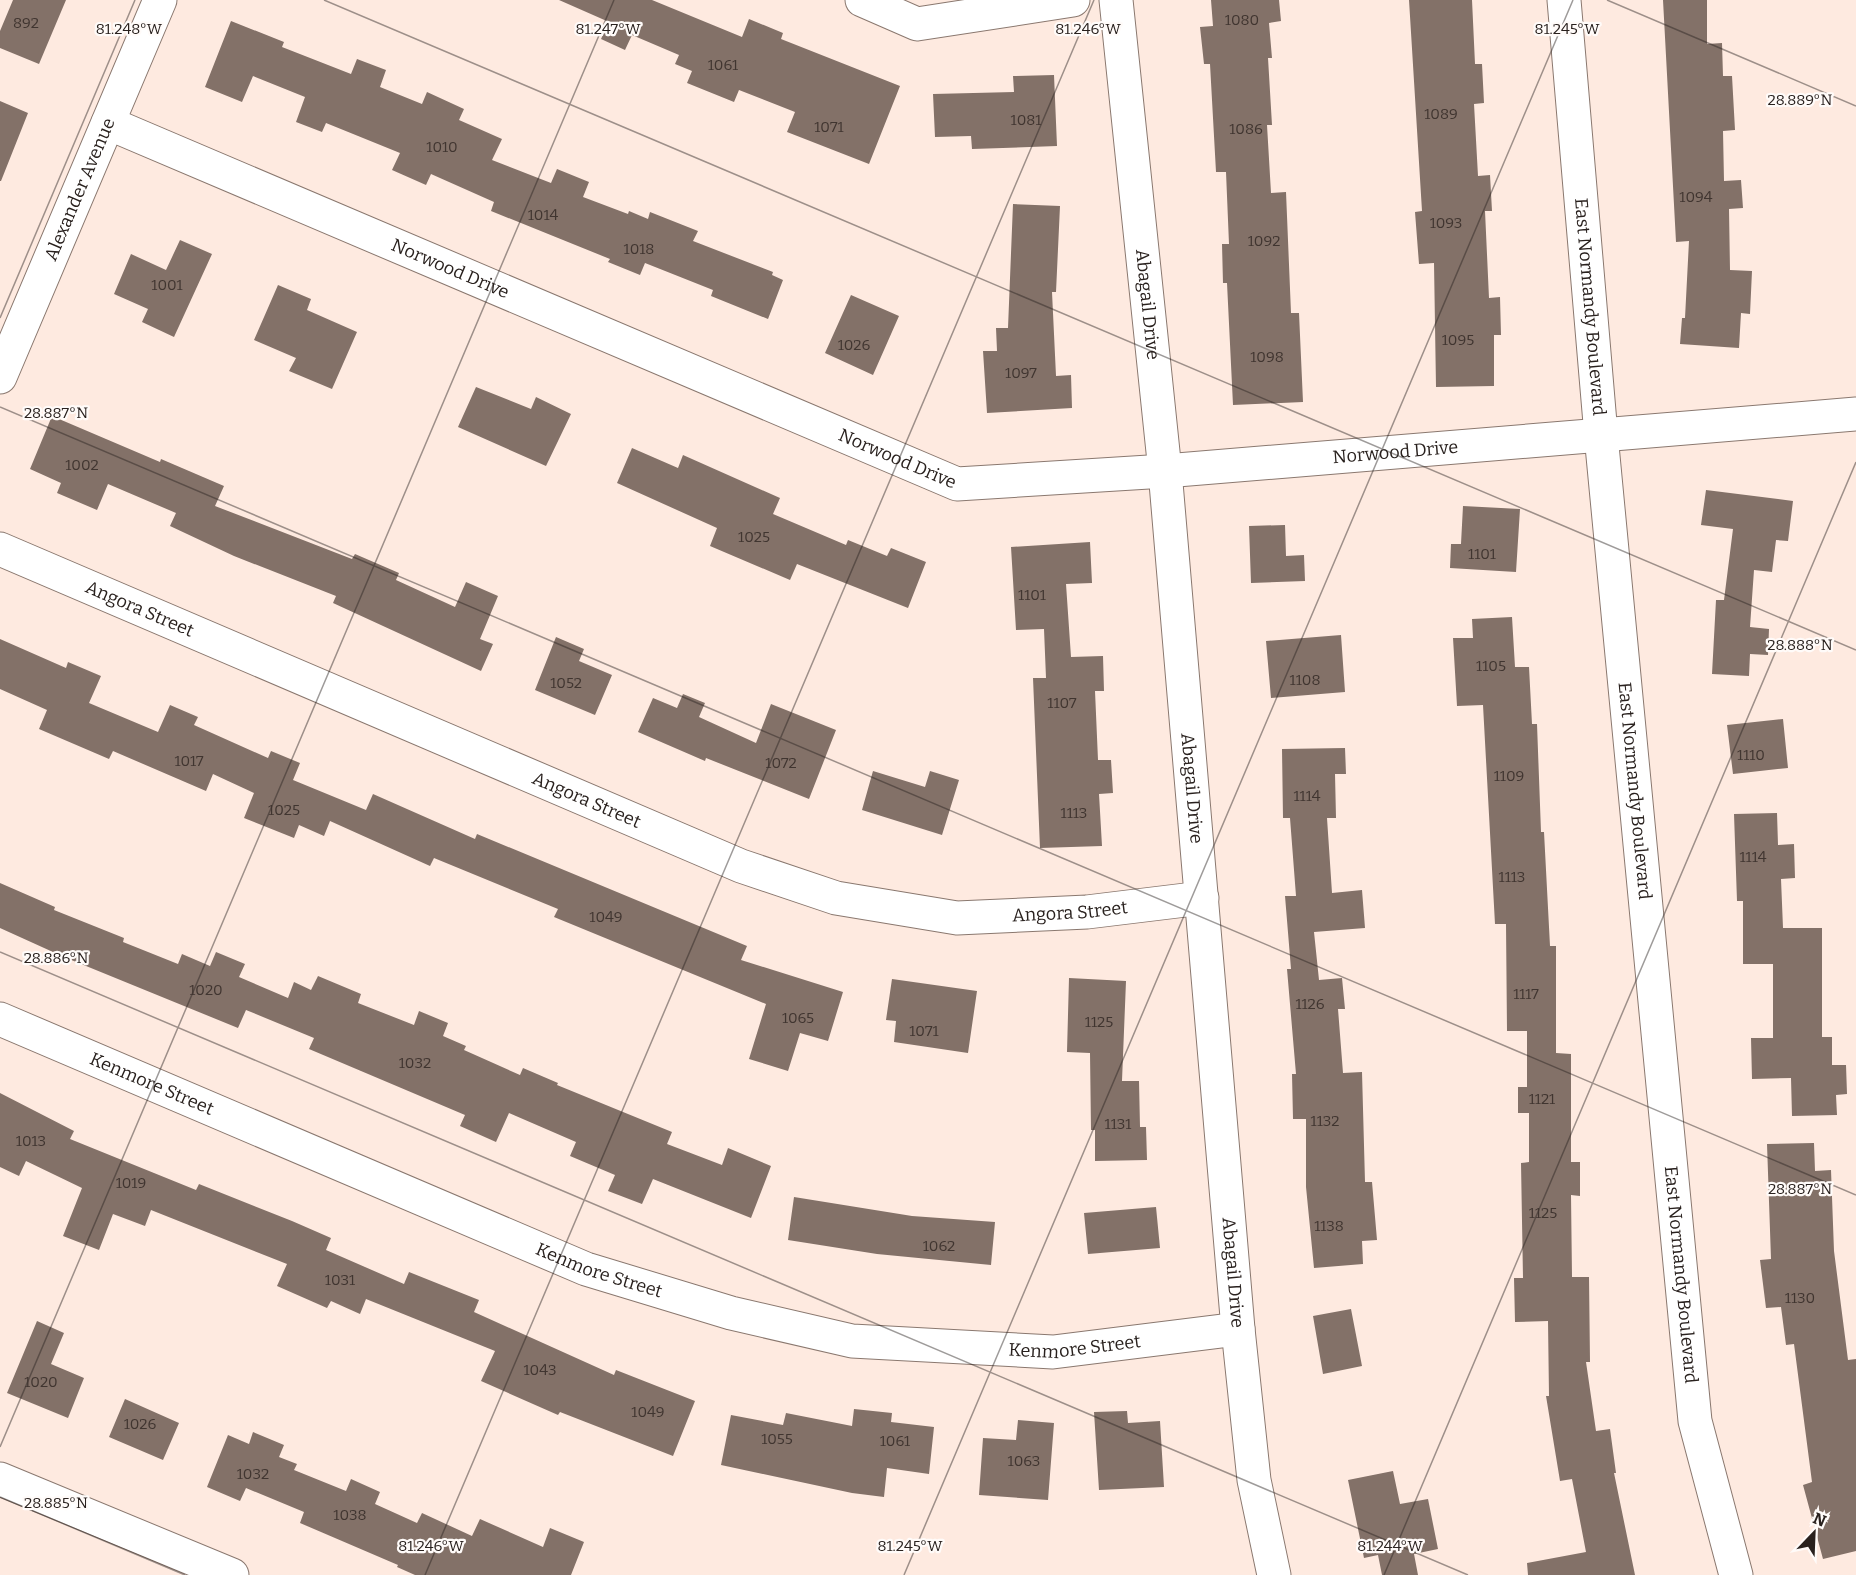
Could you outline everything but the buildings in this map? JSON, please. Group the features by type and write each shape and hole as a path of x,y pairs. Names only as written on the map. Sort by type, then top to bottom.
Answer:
{"street":[{"name":"Alexander Avenue","path":"0,377 159,0"},
{"path":"862,0 917,24 1073,0"},
{"name":"Abagail Drive","path":"1116,0 1165,471 1238,1329 1254,1480 1274,1575"},
{"name":"East Normandy Boulevard","path":"1564,0 1601,435 1695,1421 1736,1575"},
{"name":"Norwood Drive","path":"108,123 957,484 1165,471 1856,414"},
{"name":"Angora Street","path":"0,549 741,866 836,898 957,918 1087,912 1202,898"},
{"name":"Kenmore Street","path":"0,1019 586,1269 731,1313 852,1341 1053,1352 1238,1329"},
{"path":"0,1479 232,1575"}]}
